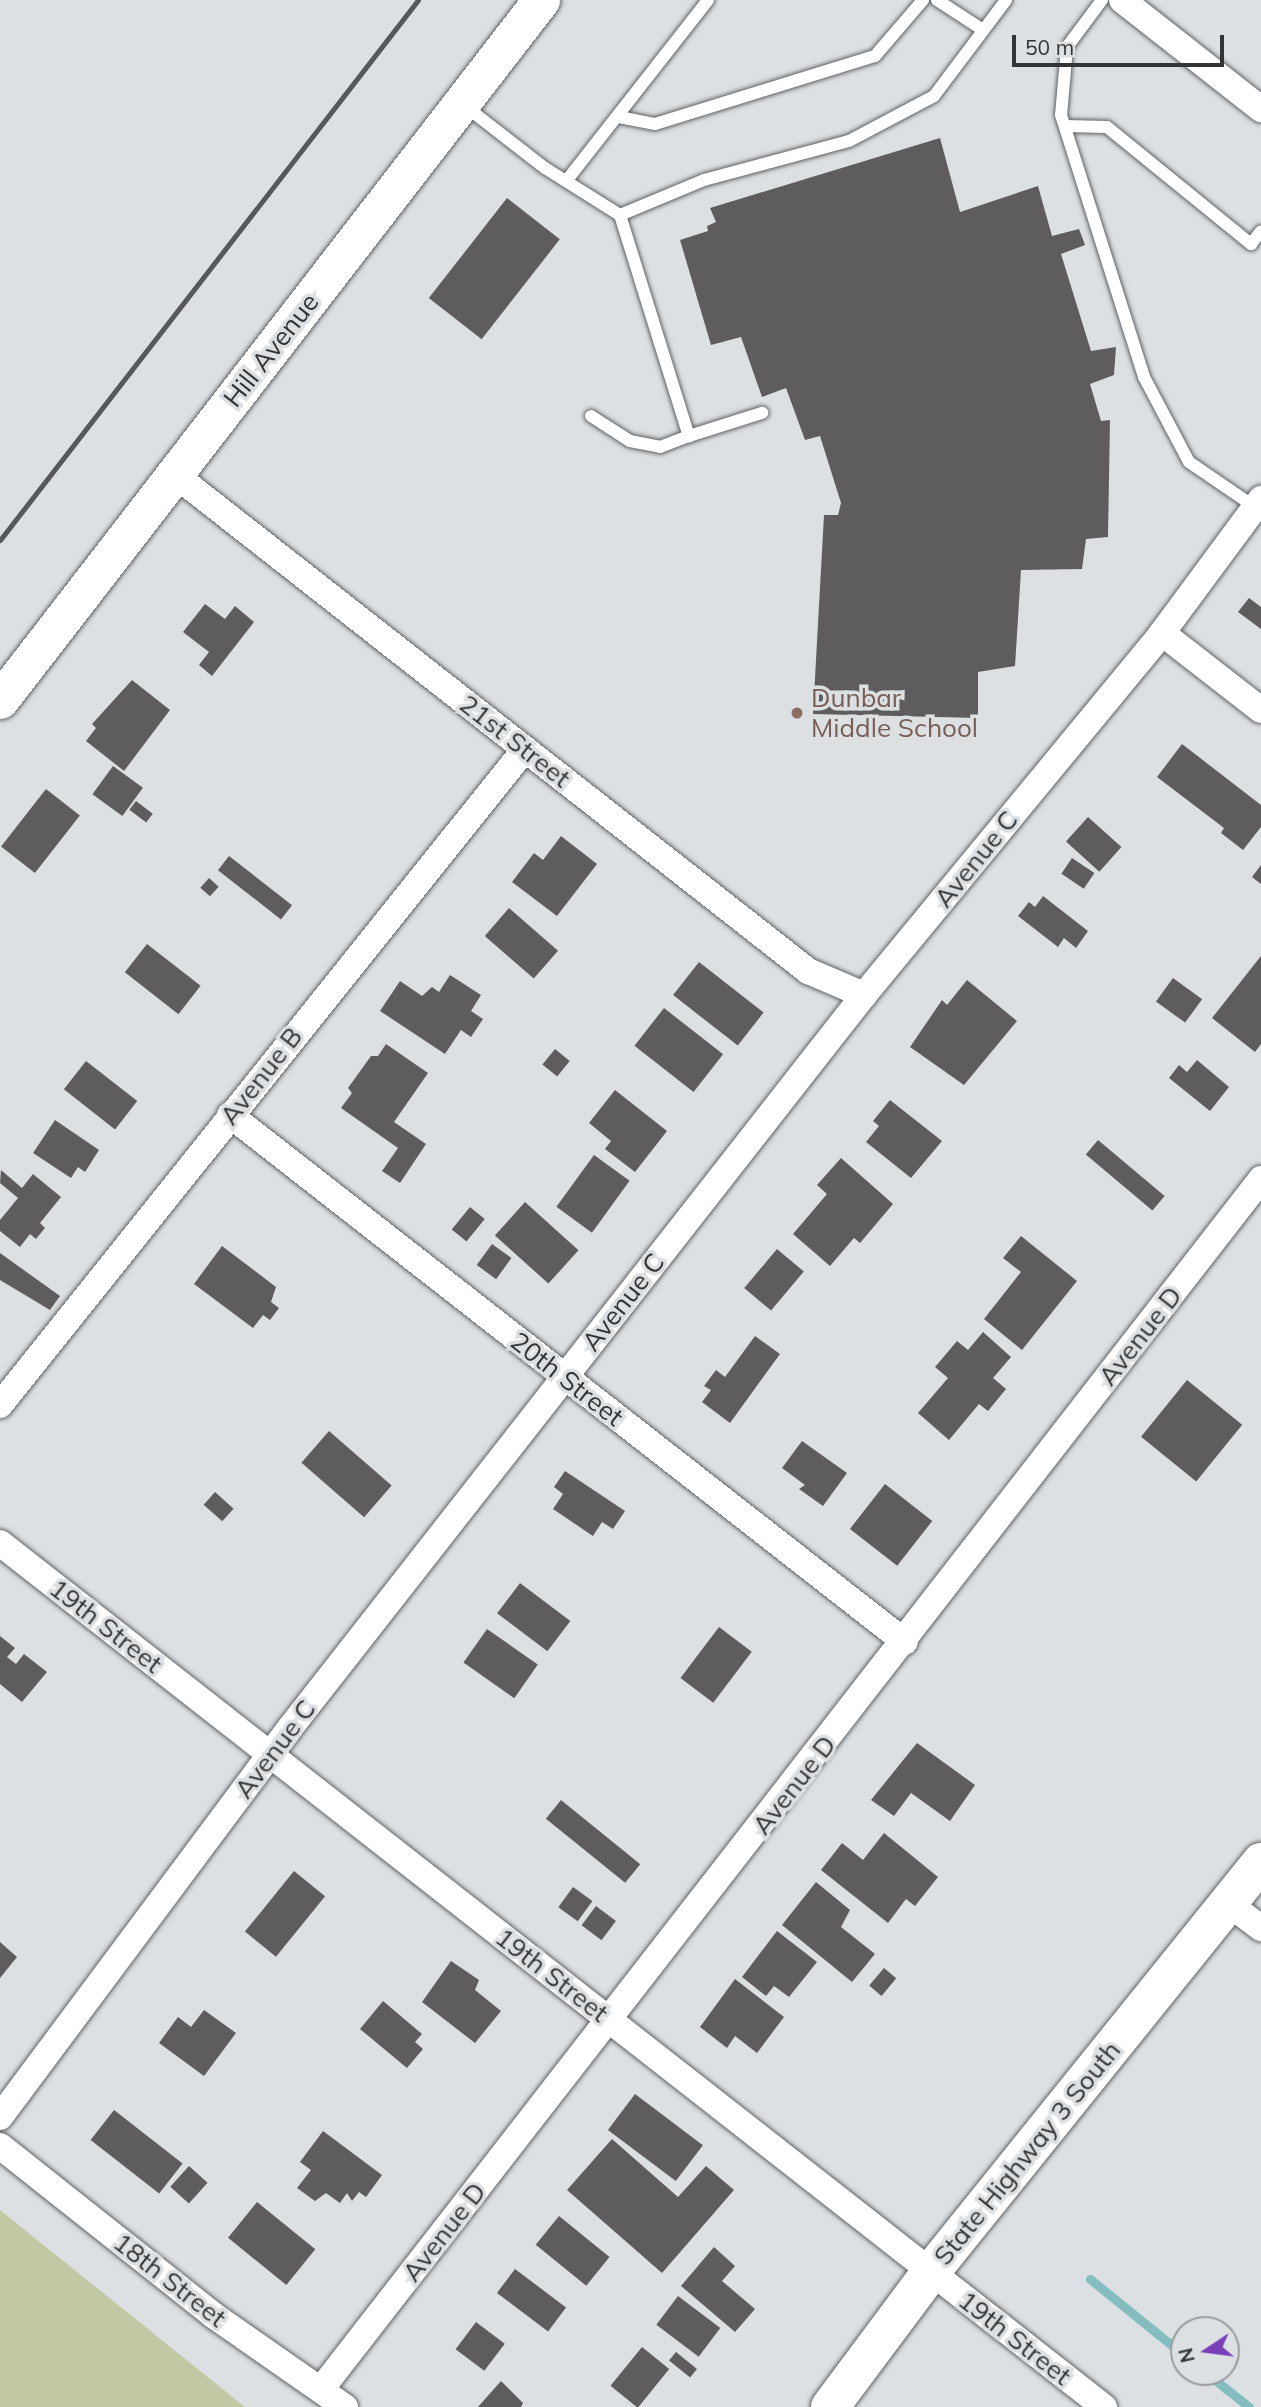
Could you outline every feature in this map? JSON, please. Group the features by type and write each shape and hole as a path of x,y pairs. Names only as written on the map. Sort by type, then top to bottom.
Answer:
{"main road":[{"name":"State Highway 3 South","path":"830,2407 930,2273 1261,1862"}],"street":[{"name":"Hill Avenue","path":"0,700 541,0"},
{"path":"1122,0 1261,109"},
{"name":"21st Street","path":"174,474 808,971 864,995"},
{"name":"Avenue C","path":"0,2117 270,1754 864,995 1162,633 1258,503"},
{"path":"1162,633 1261,710"},
{"name":"Avenue B","path":"0,1405 525,748"},
{"name":"20th Street","path":"230,1115 905,1642"},
{"name":"Avenue D","path":"322,2388 905,1642 1261,1179"},
{"name":"19th Street","path":"0,1543 1104,2407"},
{"path":"1229,1904 1261,1928"},
{"name":"18th Street","path":"0,2146 214,2315 322,2388 345,2407"}],"lane":[{"path":"567,180 708,0"},
{"path":"619,117 655,124 876,56 923,0"},
{"path":"937,0 983,30"},
{"path":"620,215 704,180 849,142 934,96 1006,0"},
{"path":"1102,0 1067,47 1061,115 1144,377 1189,462 1258,503"},
{"path":"461,103 620,215 689,436"},
{"path":"1065,126 1107,127 1251,244 1261,231"},
{"path":"591,416 630,441 660,447 762,413"}],"green space":[{"path":"0,2210 245,2407 0,2407"}],"building":[{"path":"940,138 960,212 1038,186 1052,236 1079,229 1085,245 1061,254 1091,351 1116,347 1114,375 1090,384 1101,421 1110,420 1108,537 1086,539 1082,569 1021,570 1015,666 978,672 978,718 813,714 824,515 838,515 841,503 820,436 805,440 786,388 762,397 741,337 711,345 680,240 708,231 707,226 716,222 710,208"},
{"path":"507,198 560,239 482,339 429,298"},
{"path":"1249,598 1261,607 1261,629 1238,612"},
{"path":"205,604 225,619 235,606 254,622 212,676 199,665 209,652 183,632"},
{"path":"132,680 170,710 124,771 86,741 96,728 92,724"},
{"path":"1182,744 1261,805 1261,827 1243,850 1221,833 1224,828 1157,777"},
{"path":"113,766 143,788 122,816 92,794"},
{"path":"46,789 80,815 35,873 1,847"},
{"path":"136,801 153,814 146,822 129,810"},
{"path":"1088,817 1121,847 1099,872 1066,842"},
{"path":"561,836 597,864 557,916 512,882 534,853 543,860"},
{"path":"229,856 292,905 281,919 218,870"},
{"path":"1072,858 1094,873 1084,889 1061,874"},
{"path":"1261,865 1261,884 1252,877"},
{"path":"209,878 219,887 210,896 200,888"},
{"path":"1043,896 1088,931 1076,948 1064,938 1058,947 1018,916 1029,902 1035,907"},
{"path":"509,908 558,951 534,979 485,936"},
{"path":"147,944 201,986 178,1014 125,972"},
{"path":"1261,956 1261,1044 1255,1052 1212,1018"},
{"path":"699,962 764,1012 738,1046 673,995"},
{"path":"450,975 481,995 471,1011 483,1019 471,1037 461,1030 445,1054 380,1011 400,981 422,996 432,987 439,992"},
{"path":"1173,978 1202,999 1185,1023 1156,1001"},
{"path":"967,980 1017,1021 964,1085 910,1047 942,1000 947,1005"},
{"path":"664,1008 723,1054 694,1092 634,1046"},
{"path":"386,1044 428,1073 394,1122 426,1144 400,1183 382,1171 398,1148 341,1108 352,1093 348,1088 371,1056 378,1056"},
{"path":"555,1049 570,1061 557,1077 542,1065"},
{"path":"1197,1060 1229,1087 1210,1111 1169,1078 1179,1065 1187,1072"},
{"path":"86,1061 137,1101 115,1129 64,1089"},
{"path":"615,1090 667,1131 635,1172 605,1149 611,1141 589,1123"},
{"path":"890,1100 942,1141 911,1178 866,1142 879,1126 873,1121"},
{"path":"55,1120 99,1150 85,1172 78,1167 71,1178 33,1153"},
{"path":"1098,1140 1165,1196 1152,1210 1086,1155"},
{"path":"594,1155 630,1181 592,1233 556,1207"},
{"path":"841,1158 893,1204 860,1243 854,1238 830,1266 793,1234 827,1194 817,1185"},
{"path":"1,1170 22,1188 33,1174 61,1197 40,1223 45,1228 36,1239 30,1234 20,1247 0,1231 0,1220 18,1198 0,1183"},
{"path":"525,1202 579,1250 548,1284 495,1235"},
{"path":"470,1207 485,1219 467,1241 452,1230"},
{"path":"1021,1236 1077,1281 1022,1350 984,1319 1021,1272 1003,1258"},
{"path":"492,1244 511,1258 496,1279 477,1265"},
{"path":"222,1246 276,1287 271,1302 279,1308 270,1320 263,1315 253,1328 194,1284"},
{"path":"777,1249 804,1271 771,1311 744,1288"},
{"path":"0,1253 60,1296 50,1310 0,1280"},
{"path":"983,1332 1011,1357 993,1378 1006,1389 988,1411 979,1404 949,1440 918,1413 948,1378 935,1367 957,1341 968,1350"},
{"path":"755,1336 780,1354 730,1423 702,1402 711,1390 704,1386 716,1370 725,1377"},
{"path":"1187,1380 1242,1425 1196,1481 1141,1437"},
{"path":"329,1431 392,1485 364,1517 301,1463"},
{"path":"802,1441 847,1473 823,1506 799,1489 805,1485 782,1468"},
{"path":"565,1471 625,1511 613,1529 602,1522 593,1536 553,1509 563,1494 554,1487"},
{"path":"885,1484 932,1521 897,1566 850,1529"},
{"path":"215,1492 234,1509 222,1521 204,1505"},
{"path":"520,1583 570,1621 547,1651 497,1613"},
{"path":"719,1627 752,1652 713,1703 680,1678"},
{"path":"487,1629 538,1665 514,1698 463,1663"},
{"path":"0,1636 15,1648 7,1657 16,1664 24,1654 47,1672 22,1702 0,1684"},
{"path":"917,1743 975,1785 950,1821 911,1793 894,1816 871,1800"},
{"path":"561,1800 640,1864 625,1883 546,1819"},
{"path":"884,1833 938,1877 915,1906 906,1899 888,1923 821,1870 842,1843 863,1860"},
{"path":"294,1871 325,1896 276,1957 245,1932"},
{"path":"816,1882 850,1910 841,1927 875,1954 852,1982 782,1925"},
{"path":"573,1887 592,1901 578,1921 558,1907"},
{"path":"596,1906 616,1921 602,1940 582,1925"},
{"path":"777,1931 817,1962 789,1997 774,1986 766,1996 742,1977"},
{"path":"0,1942 17,1957 0,1978"},
{"path":"451,1961 479,1980 475,1990 501,2011 475,2043 422,2002"},
{"path":"884,1968 896,1978 881,1996 869,1986"},
{"path":"735,1979 784,2017 757,2053 735,2036 727,2048 700,2027"},
{"path":"383,2001 422,2034 415,2042 423,2049 407,2068 360,2029"},
{"path":"204,2010 236,2033 204,2076 159,2043 178,2017 191,2027"},
{"path":"635,2094 703,2145 676,2181 608,2130"},
{"path":"114,2110 183,2164 159,2194 91,2140"},
{"path":"323,2131 382,2175 366,2197 359,2192 352,2201 347,2193 340,2203 326,2193 315,2201 297,2188 311,2170 300,2162"},
{"path":"612,2139 678,2197 706,2166 734,2190 662,2273 567,2190"},
{"path":"189,2166 208,2183 189,2204 170,2187"},
{"path":"257,2202 315,2249 286,2285 228,2238"},
{"path":"559,2216 610,2257 586,2286 536,2245"},
{"path":"714,2247 735,2266 722,2281 755,2309 735,2332 681,2286"},
{"path":"515,2269 566,2308 548,2331 497,2293"},
{"path":"678,2296 720,2328 699,2357 656,2325"},
{"path":"476,2322 505,2344 484,2371 456,2349"},
{"path":"642,2347 669,2369 638,2407 611,2386"},
{"path":"676,2352 697,2369 690,2378 669,2361"},
{"path":"501,2381 523,2403 521,2407 478,2407"}],"waterway":[{"path":"1090,2279 1170,2344"},
{"path":"1223,2386 1249,2407"}],"railway":[{"path":"0,540 418,0"}],"place":[{"name":"Dunbar Middle School","path":"797,713"}]}
